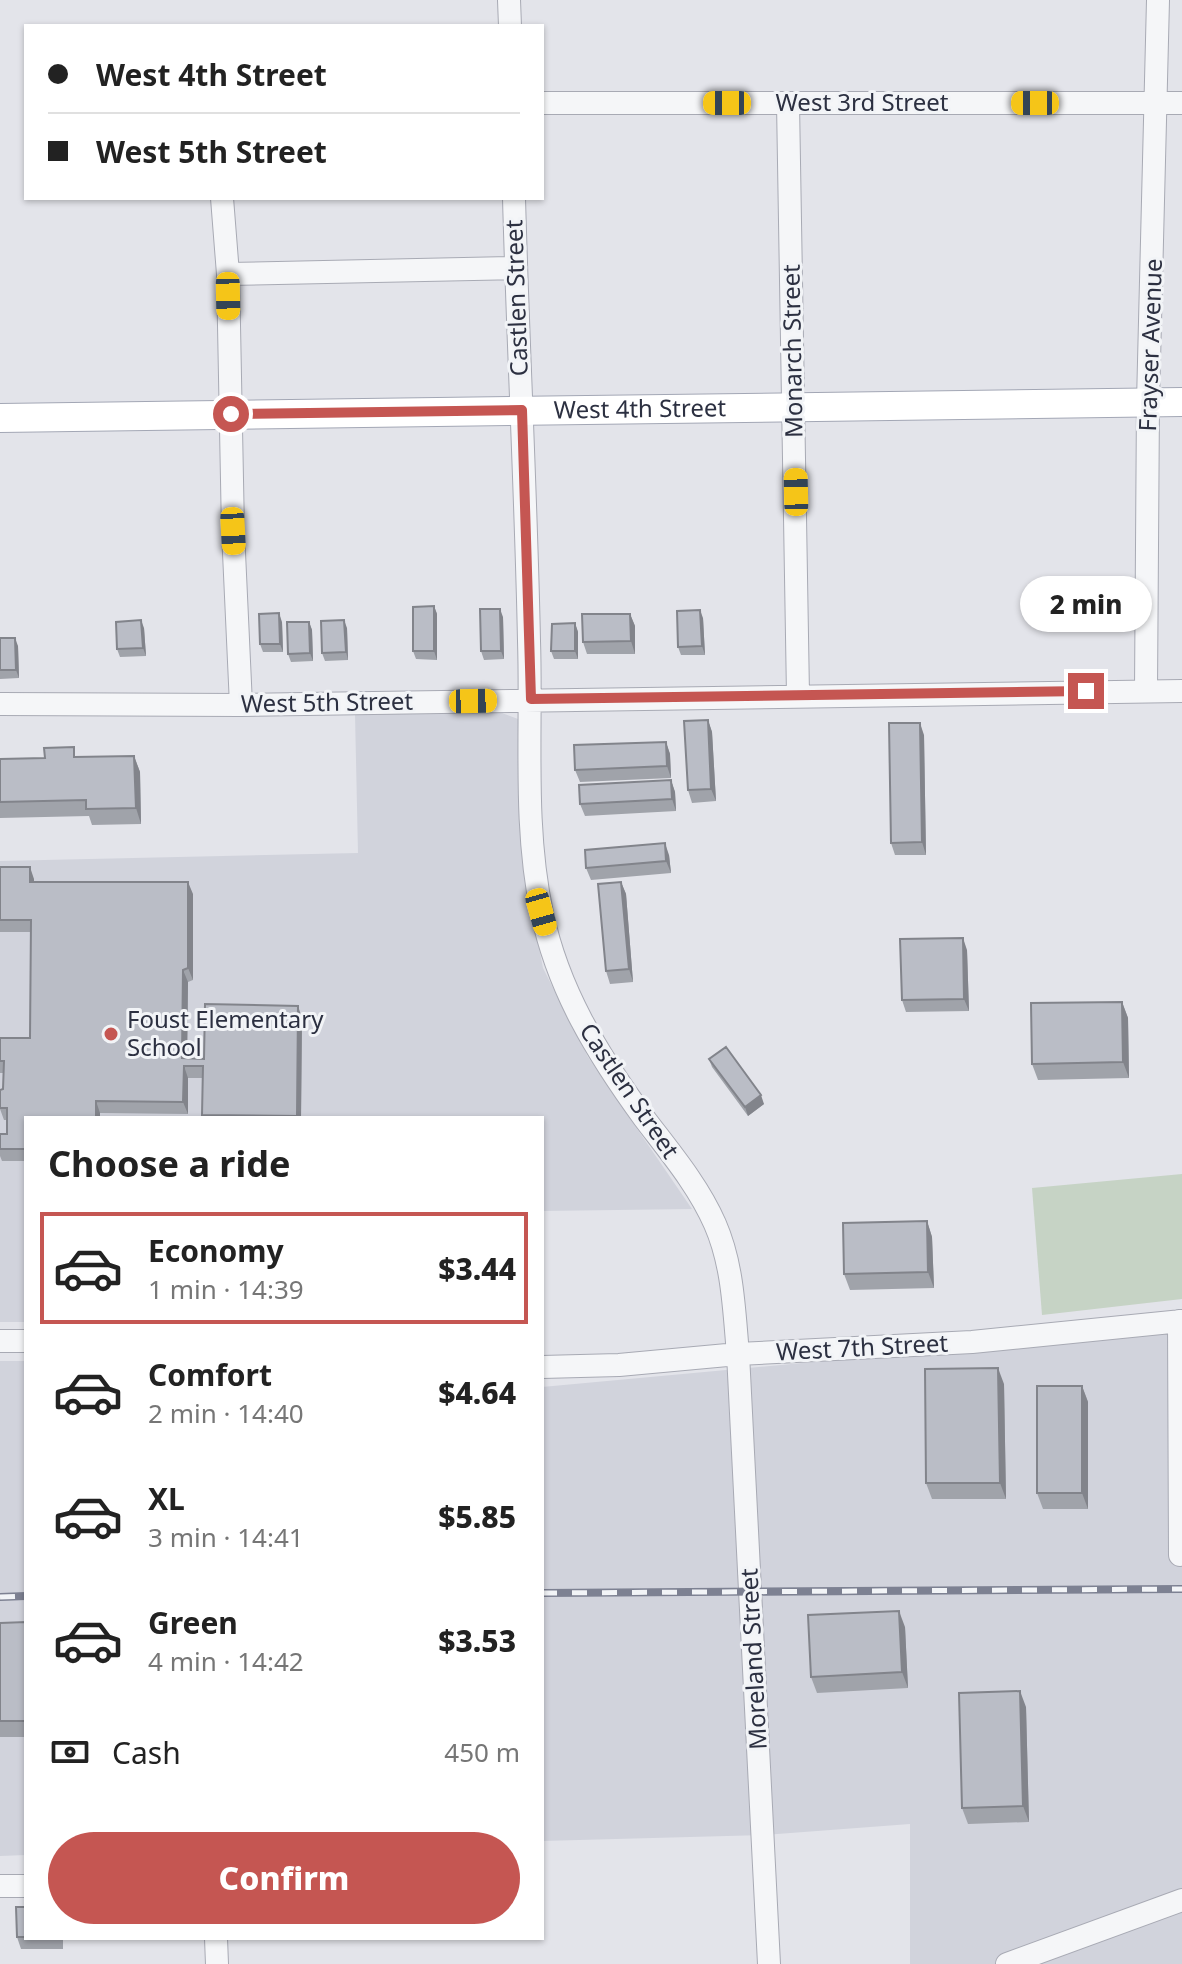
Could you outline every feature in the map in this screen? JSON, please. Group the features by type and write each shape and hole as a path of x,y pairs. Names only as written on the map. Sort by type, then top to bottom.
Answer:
{"main road":[{"name":"West 4th Street","path":"0,418 1182,402"}],"street":[{"path":"509,0 510,24"},
{"name":"Frayser Avenue","path":"1146,690 1148,402 1158,103 1158,0"},
{"name":"West 3rd Street","path":"544,103 1182,103"},
{"name":"Monarch Street","path":"788,103 798,695"},
{"path":"222,200 228,274 233,531 241,705"},
{"name":"Castlen Street","path":"514,200 531,699 531,830 541,912 558,971 586,1032 622,1088 694,1187 715,1224 731,1272 738,1354"},
{"path":"228,274 516,268"},
{"name":"West 5th Street","path":"0,704 241,705 1182,691"},
{"path":"1180,1321 1180,1555"},
{"name":"West 7th Street","path":"544,1367 619,1365 738,1354 972,1342 1180,1321"},
{"path":"0,1341 24,1341"},
{"name":"Moreland Street","path":"738,1354 769,1964"},
{"path":"0,1886 24,1886"},
{"path":"1007,1964 1182,1900"},
{"path":"216,1940 217,1964"}],"shaded area":[{"path":"502,713 518,719 522,862 543,968 588,1057 692,1209 544,1211 544,1116 24,1116 24,1322 0,1322 0,861 358,853 355,714"},
{"path":"1182,1328 1182,1964 910,1964 910,1824 764,1835 544,1841 544,1387"},
{"path":"0,1361 24,1361 24,1855 0,1856"}],"green space":[{"path":"1182,1174 1182,1299 1042,1315 1032,1188"}],"building":[{"path":"434,606 434,651 413,651 413,607"},
{"path":"480,609 500,609 501,651 481,651"},
{"path":"700,610 702,646 678,647 677,611"},
{"path":"279,613 280,644 260,644 259,614"},
{"path":"582,614 630,614 631,641 583,642"},
{"path":"141,620 143,648 117,649 116,622"},
{"path":"344,620 346,652 322,653 321,621"},
{"path":"287,622 309,622 310,653 288,654"},
{"path":"575,623 575,651 551,651 552,624"},
{"path":"0,638 15,638 16,670 0,670"},
{"path":"708,720 711,789 688,790 684,721"},
{"path":"889,723 920,723 922,842 891,843"},
{"path":"666,742 667,766 575,770 574,745"},
{"path":"74,747 74,757 134,756 136,808 86,809 86,800 0,802 0,759 45,758 44,748"},
{"path":"671,780 672,799 580,804 579,785"},
{"path":"665,843 666,861 586,868 585,850"},
{"name":"Foust Elementary School","path":"0,867 30,867 30,882 188,882 188,968 183,970 182,1058 204,1059 205,1004 298,1006 297,1116 202,1115 203,1066 184,1066 183,1102 96,1101 96,1116 24,1116 24,1149 0,1149 0,1134 7,1134 7,1108 0,1108 4,1061 0,1061 0,1038 30,1038 31,920 0,920"},
{"path":"621,882 629,969 606,971 598,884"},
{"path":"963,938 964,999 902,1000 900,939"},
{"path":"1122,1002 1123,1062 1032,1064 1031,1003"},
{"path":"726,1047 761,1095 745,1107 709,1059"},
{"path":"927,1221 928,1272 844,1274 843,1223"},
{"path":"998,1368 1000,1483 926,1483 925,1369"},
{"path":"1037,1386 1082,1386 1082,1493 1037,1493"},
{"path":"899,1611 902,1672 811,1677 808,1615"},
{"path":"24,1622 24,1721 0,1721 0,1623"},
{"path":"1020,1691 1023,1806 962,1808 959,1693"},
{"path":"16,1907 24,1907 24,1937 17,1937"}],"railway":[{"path":"544,1593 1182,1589"},
{"path":"0,1597 24,1596"}],"place":[{"name":"Foust Elementary School","path":"111,1034"}],"route":[{"path":"231,414 522,410 531,699 1086,691"}]}
